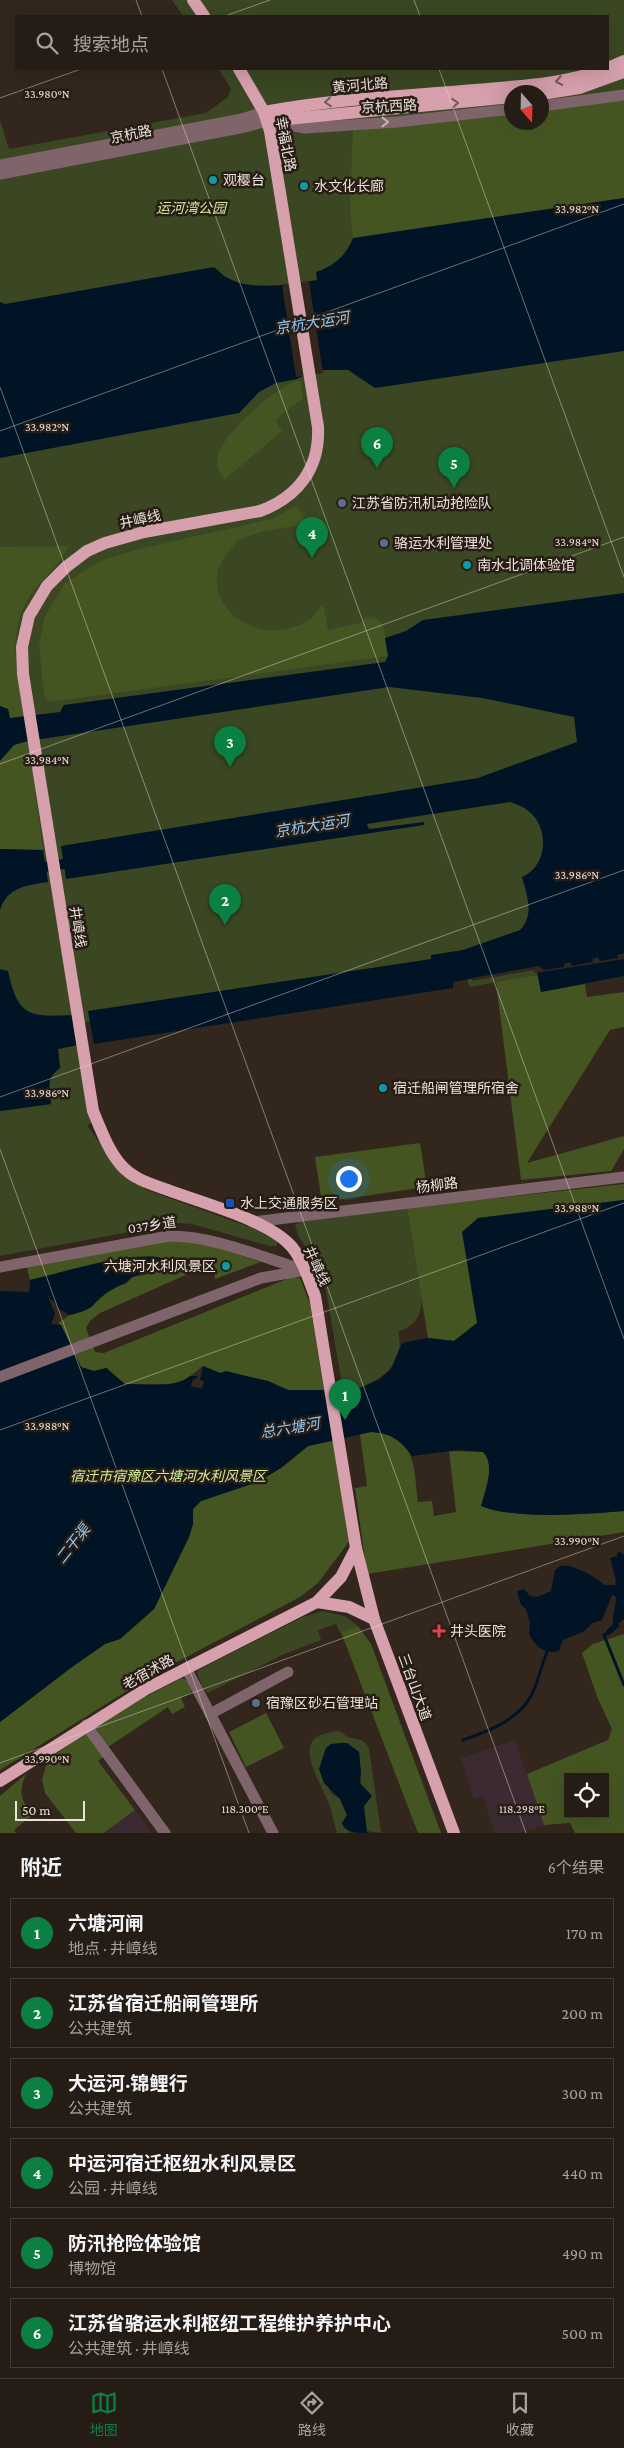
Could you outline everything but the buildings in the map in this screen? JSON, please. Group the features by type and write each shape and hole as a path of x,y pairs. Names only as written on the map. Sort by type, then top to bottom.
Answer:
{"main road":[{"path":"193,0 203,15"},
{"name":"黄河北路","path":"609,67 624,62"},
{"name":"幸福北路","path":"240,70 266,116 310,376"},
{"name":"黄河北路","path":"266,116 303,104 522,86 583,76 601,70"},
{"path":"549,93 579,88 624,72"},
{"name":"黄河北路","path":"266,116 504,99"},
{"name":"井嶂线","path":"310,376 318,427 318,447 309,474 294,492 274,506 260,511 144,532 105,543 87,551 66,566 47,586 29,616 22,647 23,674 93,1111 101,1130 122,1166 138,1179 276,1232 292,1248 305,1270 315,1296 356,1548"},
{"name":"老宿沭路","path":"0,1781 146,1689 317,1602 341,1577 356,1548"},
{"name":"三台山大道","path":"356,1548 374,1619 454,1833"},
{"path":"317,1602 349,1606 374,1619"}],"street":[{"path":"549,105 624,95"},
{"name":"京杭西路","path":"266,116 305,128 397,122 504,110"},
{"name":"京杭路","path":"0,165 232,120 266,116"},
{"name":"京杭路","path":"0,174 245,127 266,116"},
{"name":"杨柳路","path":"253,1222 624,1176"},
{"name":"037乡道","path":"0,1268 169,1236 187,1236 208,1240 305,1270"},
{"path":"0,1377 261,1278 305,1270"},
{"path":"186,1668 273,1833"},
{"path":"210,1714 288,1672"},
{"path":"86,1726 165,1833"}],"shaded area":[{"path":"515,1740 544,1825 520,1833 495,1833 483,1796 474,1799 461,1758"},
{"path":"135,1810 152,1833 105,1833"}],"green space":[{"name":"运河湾公园","path":"172,0 624,0 624,976 541,992 538,975 469,987 465,965 0,1035 0,120 9,149 206,113 228,97 231,88 219,70 609,70 609,15 182,15"},
{"path":"624,91 624,198 353,238 350,208 353,130 504,114 504,130 549,130 549,107"},
{"path":"296,381 301,382 303,398 275,420 282,431 224,480 218,469 217,462 219,452 226,440 261,404"},
{"path":"295,506 303,514 305,524 263,532 241,539 230,550 220,565 217,580 220,595 227,608 238,619 252,626 269,630 286,629 306,622 311,619 323,604 328,630 361,623 366,617 377,619 383,624 388,656 49,702 44,696 39,645 45,616 65,583 102,560 135,550 272,519"},
{"path":"68,546 56,566 36,587 23,608 18,623 16,654 25,716 10,718 8,709 0,706 0,547"},
{"path":"28,741 43,850 0,849 0,761 14,745"},
{"path":"538,975 541,992 585,984 587,997 624,992 624,1027 610,1030 527,1163 624,1136 624,1149 611,1171 521,1180 496,982"},
{"path":"77,1045 91,1123 87,1125 113,1162 147,1190 269,1234 277,1241 277,1246 269,1246 192,1224 178,1223 0,1256 0,1111 51,1104 50,1080 60,1068 58,1049"},
{"path":"420,1143 427,1187 322,1202 315,1157"},
{"path":"624,1184 624,1200 479,1218 477,1323 454,1341 428,1338 407,1208"},
{"path":"407,1208 422,1300 420,1312 413,1324 398,1332 400,1344 398,1355 386,1373 366,1385 343,1390 324,1279 298,1235 295,1225 299,1222"},
{"path":"176,1240 221,1248 261,1262 215,1279 213,1260 209,1260 206,1266 100,1313 90,1321 86,1328 95,1352 104,1353 292,1277 300,1278 310,1304 324,1390 288,1390 268,1381 220,1373 203,1366 184,1381 171,1384 124,1384 107,1368 94,1371 81,1367 61,1325 58,1323 70,1315 92,1307 100,1296 113,1287 125,1284 133,1277 149,1274 132,1257 30,1280 27,1267"},
{"path":"371,1432 397,1438 405,1445 413,1465 418,1502 432,1501 434,1516 456,1512 449,1451 483,1452 487,1457 489,1471 482,1506 531,1515 624,1511 624,1532 367,1574 355,1488 367,1486 360,1434"},
{"path":"333,1441 351,1539 318,1583 300,1597 156,1673 0,1770 0,1722 105,1644 120,1639 154,1609 189,1537 193,1524 193,1509 201,1501 258,1482 281,1468 308,1446"},
{"path":"322,1611 345,1616 358,1626 340,1633 336,1624 318,1630 321,1640 282,1655 208,1693 203,1688 197,1673 198,1670 303,1617"},
{"path":"358,1626 371,1644 441,1833 418,1833 341,1632"},
{"path":"624,1634 624,1833 575,1833 570,1823 544,1825 527,1774 608,1740 612,1729 598,1699 582,1653 593,1644"},
{"path":"182,1678 187,1681 192,1692 181,1698 185,1707 172,1714 168,1707 108,1747 95,1727 145,1697"},
{"path":"266,1713 284,1748 246,1767 229,1732"},
{"path":"338,1731 348,1737 362,1741 369,1748 381,1833 366,1831 363,1806 371,1796 361,1785 359,1752 347,1743 326,1748 319,1769 331,1793 340,1799 347,1815 342,1823 351,1833 337,1833 329,1803 313,1768 310,1751 311,1744 316,1738 323,1734"},
{"path":"87,1733 105,1756 98,1761 135,1810 104,1833 76,1833 45,1793 42,1779 48,1759"},
{"path":"26,1774 21,1791 25,1805 32,1815 14,1830 16,1833 0,1833 0,1796"}],"water":[{"path":"624,198 624,351 375,388 348,370 315,370 297,379 276,383 259,392 239,413 0,458 0,302 5,304 214,267 228,278 250,285 273,286 317,280 316,272 339,260 353,238"},
{"path":"624,593 624,976 541,992 536,967 453,982 453,988 94,1044 88,1011 431,959 431,955 463,950 520,930 525,924 529,911 528,898 522,877 529,873 540,860 543,844 542,835 536,819 531,813 521,806 510,802 367,824 369,829 424,822 424,825 66,879 61,846 478,778 577,742 574,717 482,698 389,687 28,741 14,745 0,761 0,706 8,709 10,718 60,712 64,705 385,662 388,656 385,638 406,631 423,620"},
{"path":"0,849 43,850 48,882 19,888 8,896 0,910"},
{"path":"0,969 8,971 16,998 21,1006 28,1011 46,1015 73,1015 77,1045 58,1049 60,1068 50,1080 51,1104 0,1111"},
{"path":"624,1200 624,1511 531,1515 481,1506 489,1471 487,1457 483,1452 459,1450 412,1456 394,1438 371,1432 308,1446 281,1468 257,1482 201,1501 193,1509 193,1524 189,1537 154,1609 120,1639 105,1644 0,1722 0,1291 29,1292 30,1280 97,1263 133,1257 162,1258 165,1266 161,1269 132,1277 82,1312 70,1315 59,1309 55,1302 48,1297 55,1314 51,1324 61,1325 81,1367 94,1371 106,1368 125,1384 168,1384 176,1383 190,1376 197,1376 196,1379 193,1379 191,1386 202,1389 204,1381 200,1380 203,1366 220,1373 226,1371 268,1381 288,1390 357,1390 380,1379 391,1369 402,1343 428,1338 454,1341 477,1323 462,1232 478,1218"},
{"path":"620,1552 624,1555 624,1619 619,1623 619,1627 609,1635 606,1631 613,1624 616,1597 612,1595 602,1620 593,1623 583,1632 563,1640 559,1651 549,1652 537,1646 529,1634 530,1623 526,1609 521,1605 517,1591 524,1589 530,1596 537,1597 551,1591 555,1570 560,1566 571,1567 584,1572 604,1585 615,1585 616,1581 610,1558 617,1556 617,1553"},
{"path":"347,1743 359,1752 360,1783 372,1796 364,1806 367,1833 352,1832 346,1829 342,1823 347,1815 340,1799 324,1783 319,1769 326,1748 331,1744"}],"pier":[{"path":"309,281 323,373 296,377 282,285"},
{"path":"624,953 624,959 535,973 534,970 472,981 472,978 539,966 544,970 564,967 564,964 570,962 572,966 593,962 592,959 598,957 600,961 618,958 617,955"}],"waterway":[{"name":"京杭大运河","path":"32,869 77,862"},
{"path":"609,1632 604,1635 624,1685"},
{"path":"463,1740 510,1719 525,1705 531,1696 547,1652"}],"place":[{"name":"观樱台","path":"213,180"},
{"name":"水文化长廊","path":"304,186"},
{"name":"江苏省骆运水利枢纽工程维护养护中心","path":"377,468"},
{"name":"防汛抢险体验馆","path":"454,488"},
{"name":"江苏省防汛机动抢险队","path":"342,503"},
{"name":"骆运水利管理处","path":"384,543"},
{"name":"中运河宿迁枢纽水利风景区","path":"312,558"},
{"name":"南水北调体验馆","path":"467,565"},
{"name":"大运河·锦鲤行","path":"230,767"},
{"name":"江苏省宿迁船闸管理所","path":"225,925"},
{"name":"宿迁船闸管理所宿舍","path":"383,1088"},
{"name":"水上交通服务区","path":"230,1203"},
{"name":"六塘河水利风景区","path":"226,1266"},
{"name":"六塘河闸","path":"345,1420"},
{"name":"井头医院","path":"439,1631"},
{"name":"宿豫区砂石管理站","path":"256,1703"}],"water label":[{"name":"总六塘河","path":"290,1428"},
{"name":"二干渠","path":"73,1544"}],"park label":[{"name":"宿迁市宿豫区六塘河水利风景区","path":"168,1476"}]}
